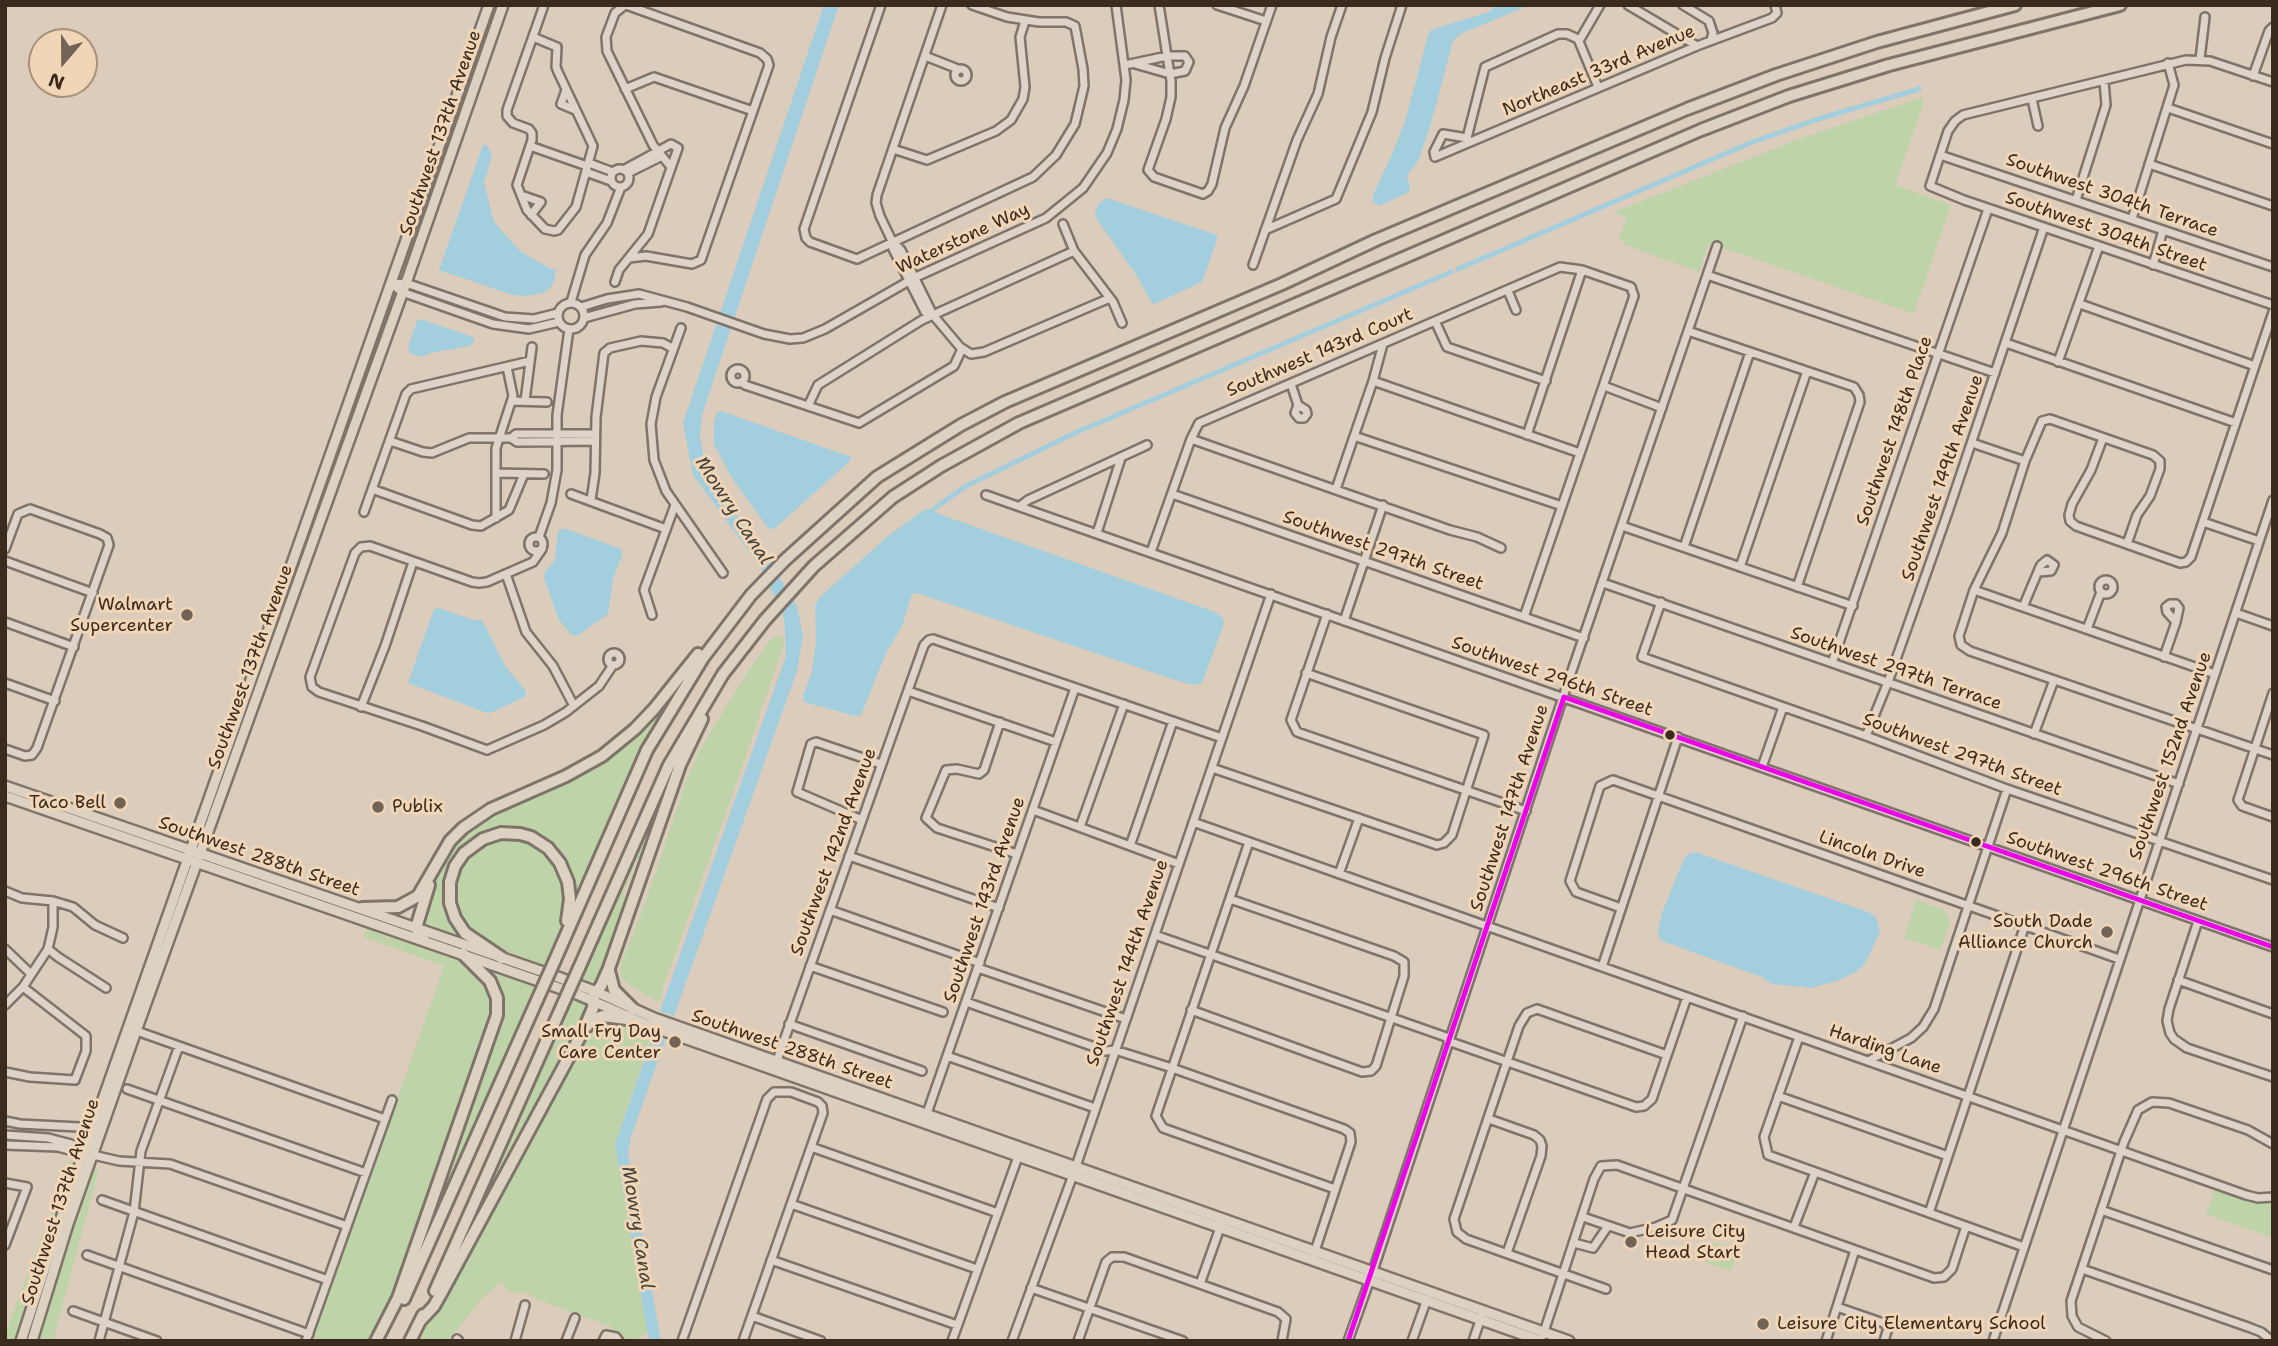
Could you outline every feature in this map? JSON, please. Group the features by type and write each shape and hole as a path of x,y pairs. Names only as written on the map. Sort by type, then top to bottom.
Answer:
{"highway":[{"path":"379,1341 399,1310 647,750 703,658 751,595 785,560 877,477 1004,402 1687,108 1877,42 2015,5"},
{"path":"410,1341 669,765 695,717 743,647 800,580 893,497 976,445 1019,423 1584,179 1765,105 1889,65 2120,5"},
{"path":"362,908 387,908 407,903 418,896 450,841 463,828 491,809 566,776 602,756 654,709 737,606 751,595"},
{"path":"420,1321 438,1297 584,1029 593,1009 594,996 609,968 680,765 743,647"},
{"path":"502,958 465,933 452,911 449,892 452,874 464,853 483,839 501,834 530,837 548,848 560,863 568,882 570,899 561,945"},
{"path":"424,940 416,928 431,876"},
{"path":"379,1341 398,1297 495,1023 498,1006 495,990 486,975 463,954"},
{"path":"609,968 614,990 634,1014"},
{"path":"584,1029 593,1020 603,1016 634,1014"}],"main road":[{"name":"Southwest 137th Avenue","path":"32,1341 89,1153 193,857 284,582 489,5"},
{"name":"Southwest 137th Avenue","path":"193,857 272,656 503,5"},
{"path":"338,432 350,436"},
{"path":"272,656 270,647 289,593 288,584 284,582"},
{"name":"Southwest 288th Street","path":"5,786 463,954 594,996"},
{"name":"Southwest 288th Street","path":"5,796 362,908 502,958 634,1014 1542,1338"},
{"name":"Southwest 137th Avenue","path":"22,1341 43,1269 89,1153"},
{"name":"Southwest 288th Street","path":"1482,1315 1511,1335 1569,1341"}],"street":[{"path":"533,37 557,47 556,66 566,89 561,104 576,110 593,146 576,207 558,230 549,231 527,210 521,195 518,180 532,140 528,129 513,123 507,116 533,37 544,5"},
{"path":"881,5 804,234 810,242 857,259 1032,177 1056,155 1076,124 1083,97 1083,69 1077,31 1072,23 1026,21 988,12 972,5"},
{"path":"942,5 876,203 892,242 899,247 912,279 933,315 962,349 971,354 984,352 1110,298"},
{"name":"Waterstone Way","path":"581,307 607,299 639,294 781,338 803,338 825,329 912,279 1046,218 1083,188 1107,153 1117,130 1126,80 1116,5"},
{"path":"1159,5 1170,74 1170,108 1149,170 1154,177 1203,194 1208,191 1225,128 1244,86 1272,5"},
{"path":"1217,5 1266,22"},
{"path":"1253,265 1297,140 1315,102 1342,5"},
{"path":"1265,230 1336,199 1372,112 1402,5"},
{"path":"1579,40 1600,5"},
{"path":"1628,5 1696,46"},
{"path":"1683,5 1709,21 1713,33 1711,40"},
{"name":"Northeast 33rd Avenue","path":"1468,140 1443,134 1434,152 1435,157 1468,140 1776,15 1775,5"},
{"path":"629,258 646,256 697,262 753,111 766,59 620,7 605,44 641,124 671,167"},
{"path":"2200,59 2205,17"},
{"path":"893,149 927,160 996,131 1011,120 1023,99 1025,87 1020,37 1026,21"},
{"path":"2253,76 2273,27"},
{"path":"1468,140 1485,66 1558,34 1567,34 1579,40 1598,87"},
{"path":"1125,65 1167,56 1182,55 1189,60 1185,71 1170,74 1135,64"},
{"path":"925,56 958,69"},
{"path":"1940,155 1948,131 1955,121 1963,116 2168,63 2200,59 2273,82"},
{"path":"2132,219 2174,85 2168,63"},
{"path":"625,89 654,77 753,111"},
{"path":"2076,201 2106,105 2104,81"},
{"path":"2032,99 2038,126"},
{"path":"2168,108 2273,144"},
{"path":"615,282 619,270 648,234 678,153 676,145 671,144 660,154 626,171"},
{"path":"530,146 588,167 613,172 620,168 626,171 629,181 621,187 607,223 585,255 571,302"},
{"name":"Southwest 304th Terrace","path":"1940,155 2273,267"},
{"name":"Southwest 304th Street","path":"1940,155 1930,186 1988,209 2273,305"},
{"path":"2150,164 2273,206"},
{"path":"588,167 621,187"},
{"path":"611,181 613,172"},
{"path":"521,195 541,202 531,215"},
{"path":"1275,202 1279,215 1292,218"},
{"name":"Southwest 148th Place","path":"1832,663 1988,209"},
{"path":"1063,224 1074,251 1110,298 1122,323"},
{"name":"Southwest 149th Avenue","path":"1866,736 1888,682 1972,443 2044,228"},
{"path":"2152,265 2163,230"},
{"path":"639,245 646,256"},
{"name":"Southwest 147th Avenue","path":"1348,1341 1717,246"},
{"path":"2058,362 2099,246"},
{"path":"808,406 818,384 933,315 1074,251"},
{"name":"Southwest 143rd Court","path":"1152,552 1199,423 1560,267 1581,270"},
{"path":"1524,617 1634,296 1631,287 1581,270 1527,435"},
{"path":"1707,275 1995,373"},
{"path":"391,284 505,317 534,319 558,313"},
{"path":"404,287 502,326 529,329 559,322"},
{"path":"1508,291 1516,310"},
{"path":"571,302 581,307 584,318 580,325 569,329 559,322 558,313 563,305 571,302"},
{"name":"Waterstone Way","path":"584,318 635,304 669,302"},
{"path":"2080,304 2255,366"},
{"path":"2103,438 2091,470 2072,504 2070,521 2076,526 2179,563 2186,562 2191,556 2203,522 2273,312"},
{"path":"1435,321 1447,347 1546,381"},
{"path":"681,328 656,397 651,425 654,460 666,491 723,573"},
{"path":"539,537 555,483 557,415 569,329"},
{"path":"1688,331 1854,387 1859,395 1860,402 1797,587"},
{"path":"591,500 604,353 610,348 641,341 663,342 672,348"},
{"path":"2006,343 2236,423"},
{"path":"1336,489 1383,344"},
{"path":"525,401 532,347"},
{"path":"741,382 859,423 954,366 962,349"},
{"path":"1684,547 1750,352"},
{"path":"364,512 406,394 411,389 530,362"},
{"path":"496,518 496,448 512,401 507,367"},
{"path":"1740,567 1807,371"},
{"path":"1373,381 1580,453"},
{"path":"1291,384 1298,405"},
{"path":"1604,386 1662,408"},
{"path":"512,401 547,401"},
{"path":"2127,544 2137,514 2150,496 2160,469 2160,461 2153,455 2050,419 2042,421 2025,461 2002,533 1974,590 1959,636 1964,648 2273,755"},
{"path":"390,440 432,453 469,438 511,438 516,435 595,438"},
{"path":"1354,436 1562,506"},
{"path":"1191,439 1501,548"},
{"path":"1972,443 2025,461"},
{"path":"1020,506 1147,444"},
{"path":"1097,533 1121,458"},
{"path":"496,473 544,474"},
{"path":"372,489 481,526 509,510 524,474"},
{"path":"571,494 666,529"},
{"name":"Southwest 297th Street","path":"1172,494 1584,638"},
{"name":"Southwest 296th Street","path":"986,495 2273,947"},
{"name":"Southwest 152nd Avenue","path":"1993,1341 2273,500"},
{"path":"652,615 645,590 675,505"},
{"path":"1345,621 1383,505"},
{"path":"5,549 16,518 22,511 33,510 100,534 109,541 107,555 37,748 32,755 25,756 5,749"},
{"path":"2203,522 2259,541"},
{"path":"1622,526 1853,606"},
{"path":"521,567 531,539 539,537"},
{"path":"539,537 543,542 542,549 533,562 487,582 472,582 370,546 361,547 355,553 310,677 312,687 361,707 487,750 544,725 574,706 599,686 613,665"},
{"path":"530,547 535,551 542,549"},
{"path":"5,561 93,593"},
{"path":"361,707 413,562"},
{"path":"2023,607 2038,572"},
{"path":"506,574 526,632 553,666 574,706"},
{"name":"Southwest 297th Terrace","path":"1602,583 2179,784"},
{"path":"1974,590 2215,674"},
{"path":"2087,629 2101,592"},
{"name":"Southwest 144th Avenue","path":"1012,1341 1074,1171 1271,594"},
{"name":"Southwest 297th Street","path":"1661,602 1642,657 2007,789 2273,880"},
{"path":"2236,613 2273,626"},
{"path":"1327,614 1291,720 1297,732 1526,811"},
{"path":"5,622 74,647"},
{"path":"2164,657 2176,622"},
{"name":"Southwest 142nd Avenue","path":"775,1065 924,645 933,639 1075,688"},
{"path":"1212,768 1437,845 1444,843 1452,835 1484,735 1307,673"},
{"path":"2034,734 2054,680"},
{"path":"5,683 55,701"},
{"path":"1075,688 1222,738"},
{"name":"Southwest 143rd Avenue","path":"925,1119 1075,688"},
{"path":"908,691 1056,742"},
{"path":"2273,693 2238,800 2242,806 2273,817"},
{"path":"1080,827 1124,704"},
{"path":"1762,767 1783,708"},
{"path":"1130,846 1173,721"},
{"path":"1000,722 984,770 979,774 957,769 946,770 926,818 937,828 1017,854"},
{"path":"1602,967 1678,737"},
{"path":"862,820 797,792 811,744 816,742 881,764"},
{"name":"Lincoln Drive","path":"1621,908 1576,892 1570,881 1600,786 1613,780 2119,959"},
{"path":"1868,1061 1911,1038 1923,1027 1934,1009 2007,789"},
{"path":"1033,810 1179,864"},
{"path":"1339,874 1359,818"},
{"name":"Harding Lane","path":"1193,822 2246,1195 2258,1198 2273,1197"},
{"path":"1249,842 1156,1116 1163,1128 1335,1189"},
{"path":"849,856 999,908"},
{"path":"5,891 22,898 52,901 73,907 95,925 123,938"},
{"path":"1191,1010 1362,1072 1371,1071 1376,1066 1404,976 1404,962 1394,956 1230,899"},
{"path":"5,1006 23,987 48,949 53,928 52,901"},
{"path":"830,910 1126,1018"},
{"path":"2198,921 2167,1017 2168,1027 2174,1039 2192,1049 2273,1077"},
{"path":"1929,1213 2025,925"},
{"path":"1155,935 1636,1107 1644,1106 1652,1099 1687,997"},
{"path":"5,949 31,974"},
{"path":"48,949 106,988"},
{"path":"810,965 943,1012"},
{"path":"2178,981 2273,1014"},
{"path":"5,1072 30,1077 75,1080 86,1051 86,1036 23,987"},
{"path":"966,1002 1106,1051 1115,1050 1172,1068 1350,1133 1351,1142 1313,1255"},
{"path":"1606,1289 1466,1238 1457,1232 1454,1219 1519,1026 1527,1013 1537,1009 1667,1055"},
{"path":"1583,1217 1630,1233 1672,1220 1743,1016"},
{"path":"789,1024 922,1071"},
{"path":"132,1030 385,1119"},
{"path":"1799,1037 1764,1137 1768,1155 2024,1247"},
{"path":"99,1341 134,1212 139,1164 179,1046"},
{"path":"947,1056 1095,1108"},
{"path":"127,1089 366,1173"},
{"path":"682,1341 771,1093 791,1092 820,1104 823,1113 743,1341"},
{"path":"1778,1096 1948,1156"},
{"path":"87,1255 308,1337 392,1100"},
{"path":"2106,1341 2084,1331 2074,1321 2071,1301 2136,1112 2149,1102 2164,1102 2253,1132 2273,1144"},
{"path":"1489,1119 1534,1135 1540,1140 1541,1156 1507,1253"},
{"path":"5,1121 80,1127"},
{"path":"5,1135 48,1138 71,1144 89,1153"},
{"path":"5,1145 58,1147 139,1164 170,1164 347,1226"},
{"path":"811,1147 998,1213"},
{"path":"952,1341 1019,1152"},
{"path":"1542,1338 1601,1166 1610,1165 1683,1188 1934,1278 1944,1277 1952,1269 1966,1226"},
{"path":"1794,1227 1815,1172"},
{"path":"5,1183 27,1187 5,1245"},
{"path":"102,1200 328,1280"},
{"path":"791,1204 977,1269"},
{"path":"2101,1210 2273,1270"},
{"path":"1200,1284 1222,1223"},
{"path":"1574,1243 1593,1248 1608,1226"},
{"path":"1826,1341 1855,1250"},
{"path":"1077,1341 1106,1262 1112,1256 1124,1257 1278,1312 1286,1319 1282,1341"},
{"path":"771,1260 957,1325"},
{"path":"2082,1269 2248,1327 2261,1332 2272,1341"},
{"path":"1031,1288 1183,1341"},
{"path":"1412,1341 1428,1296"},
{"path":"515,1341 525,1305"},
{"path":"1837,1307 1889,1325 1884,1341"},
{"path":"73,1311 157,1341"},
{"path":"1473,1341 1482,1315"},
{"path":"752,1316 821,1341"},
{"path":"566,1341 575,1318"},
{"path":"603,1341 606,1335 616,1337 619,1341"}],"green space":[{"path":"1923,97 1923,105 1895,185 1951,205 1914,314 1709,243 1699,272 1625,245 1619,237 1627,218 1614,212 1799,139"},
{"path":"782,636 784,643 661,999 657,1002 624,981 620,974 621,963 645,903 689,773 702,746 747,673 770,640"},
{"path":"670,696 625,785 574,898 541,838 476,838 447,892 470,942 420,925 420,917 437,871 461,836 496,812 569,779"},
{"path":"686,742 645,853 637,860 623,895 627,897 627,901 600,984 580,978"},
{"path":"516,838 539,846 553,859 564,884 565,910 562,924 544,965 473,938 456,916 452,883 466,856 493,839"},
{"path":"1916,900 1944,910 1949,918 1950,923 1940,950 1904,938"},
{"path":"367,929 465,963 486,980 495,1008 397,1293 373,1341 312,1341 444,966 363,937"},
{"path":"483,967 535,986 414,1265 499,1023"},
{"path":"572,998 591,1006 469,1233 499,1162"},
{"path":"617,1019 653,1030 615,1145 648,1333 638,1339 621,1338 611,1327 536,1299 526,1292 508,1292 502,1281 482,1298 448,1341 419,1341 585,1035 595,1022"},
{"path":"71,1158 72,1177 18,1341 5,1341 5,1334"},
{"path":"99,1169 53,1341 35,1341 88,1175"},
{"path":"2216,1187 2259,1202 2273,1201 2273,1238 2206,1214"},
{"path":"1713,1242 1738,1251 1731,1271 1705,1262"}],"water":[{"name":"Mowry Canal","path":"824,5 839,5 702,415 700,437 706,470 767,557 797,606 803,637 797,671 674,1016 660,1011 786,656 784,617 761,568 693,475 683,423"},
{"path":"1493,5 1530,5 1460,34 1453,41 1430,127 1419,159 1407,176 1409,192 1379,206 1372,201 1374,193 1406,118 1429,32 1489,12"},
{"path":"483,145 488,146 492,156 484,183 494,222 520,251 556,270 553,285 543,293 513,295 439,270"},
{"path":"1107,198 1217,235 1202,282 1152,303 1137,276 1096,218 1099,203"},
{"path":"420,319 470,336 474,342 470,346 430,353 423,357 411,354 408,347"},
{"path":"721,411 851,457 850,461 774,529 768,528 732,478 714,444 714,422 717,413"},
{"path":"925,509 1215,612 1222,617 1224,623 1202,683 1194,685 1181,682 917,593 912,594 902,626 886,653 861,715 855,716 804,702 803,697 812,671 816,641 815,606 819,598 888,536"},
{"path":"564,528 621,549 622,555 613,579 608,614 577,636 572,635 559,620 544,578 544,573 555,560 558,531"},
{"path":"439,608 473,620 482,620 505,666 525,690 524,697 487,713 408,683 434,609"},
{"path":"1695,852 1876,917 1880,932 1866,962 1857,971 1840,980 1811,988 1772,984 1762,977 1662,941 1658,931 1662,913 1683,861 1688,854"},
{"path":"653,1034 666,1038 631,1137 628,1153 661,1341 649,1341 615,1145"}],"waterway":[{"path":"1458,269 1750,143 1815,120 1919,89"},
{"path":"931,511 966,486 1075,433 1451,272"}],"transit line":[{"path":"1564,697 2273,947"},
{"path":"1348,1341 1564,697"}],"place":[{"name":"Walmart Supercenter","path":"187,615"},
{"name":"Taco Bell","path":"120,803"},
{"name":"Publix","path":"378,807"},
{"name":"South Dade Alliance Church","path":"2107,932"},
{"name":"Small Fry Day Care Center","path":"675,1042"},
{"name":"Leisure City Head Start","path":"1631,1242"},
{"name":"Leisure City Elementary School","path":"1763,1324"}]}
